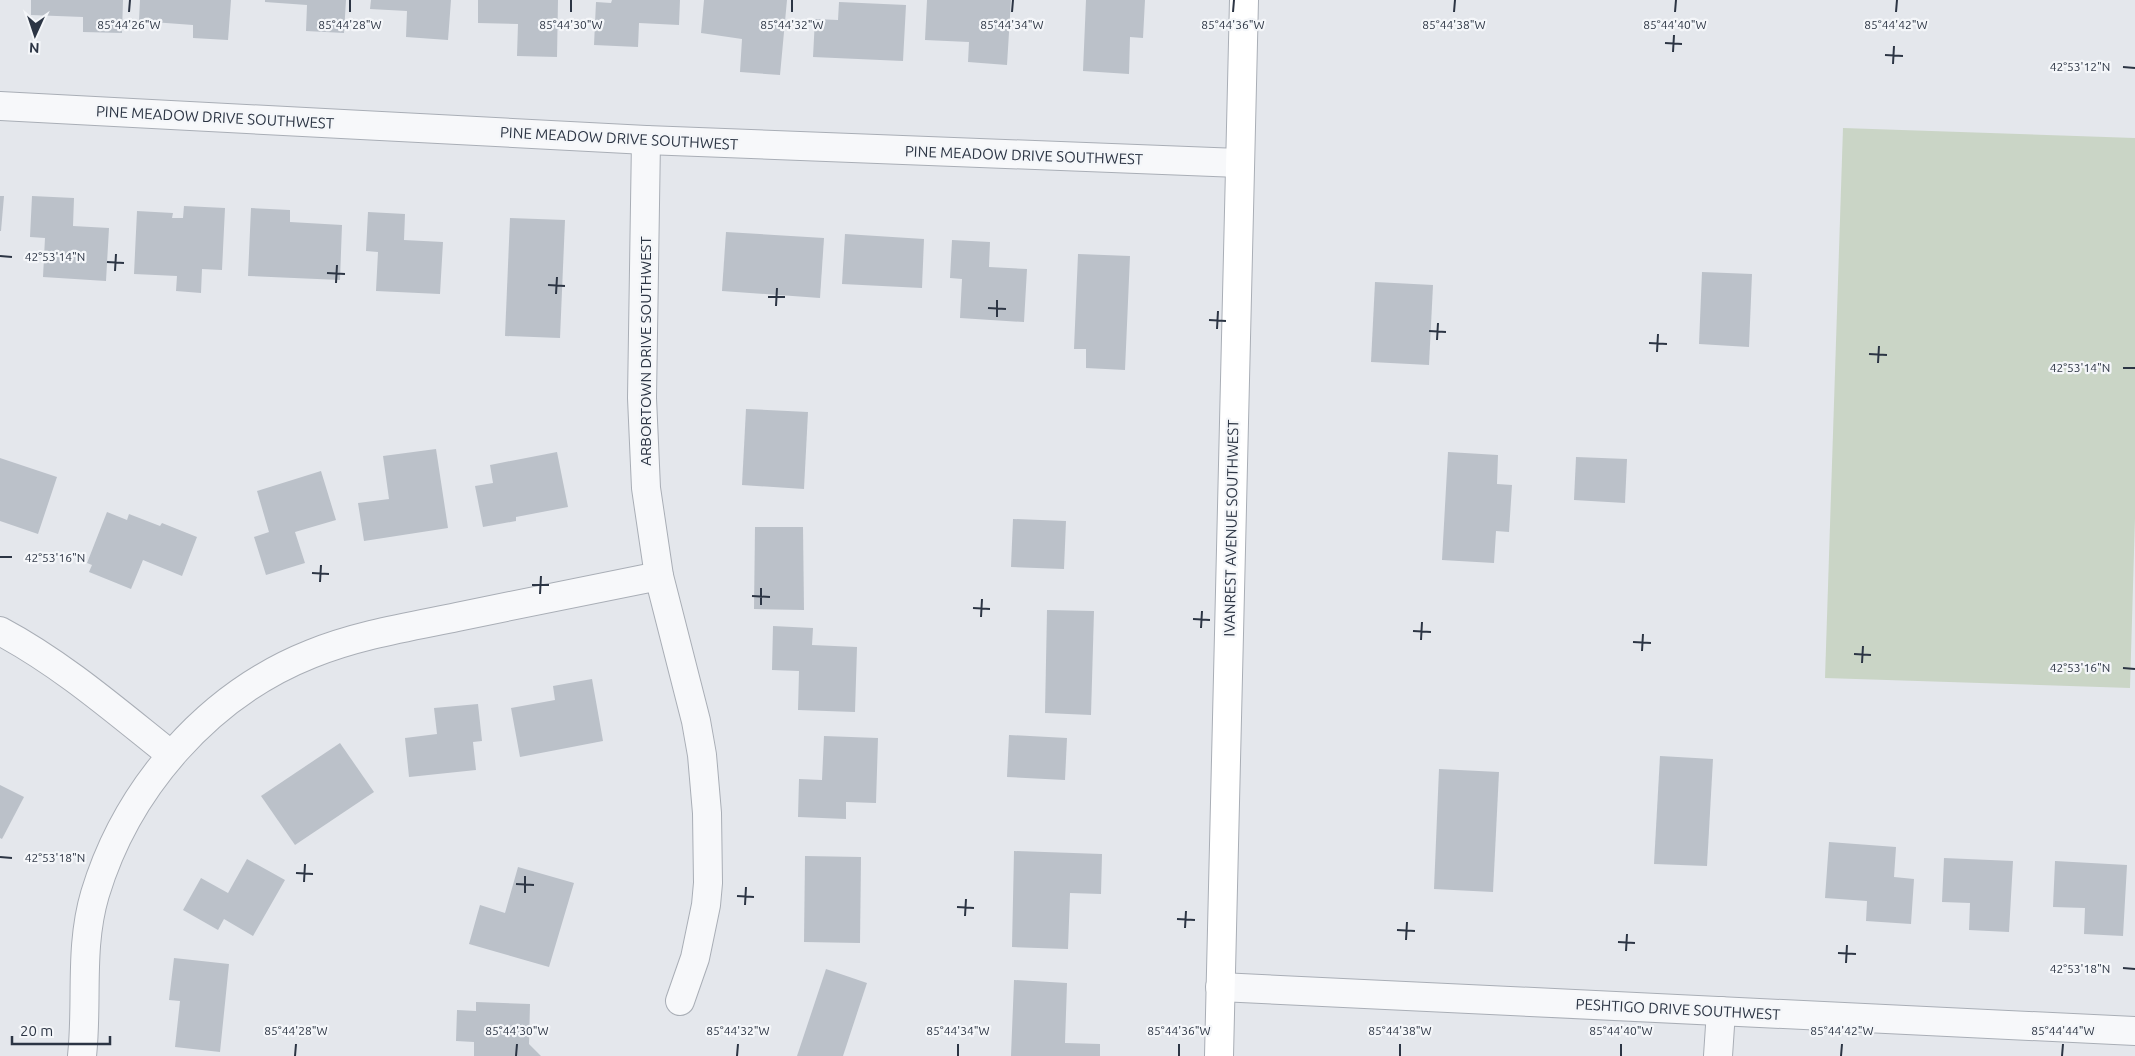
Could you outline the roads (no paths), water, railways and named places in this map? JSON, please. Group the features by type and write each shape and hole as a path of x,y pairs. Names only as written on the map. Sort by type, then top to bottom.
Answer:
{"street":[{"name":"IVANREST AVENUE SOUTHWEST","path":"1219,1056 1244,0"},
{"name":"PINE MEADOW DRIVE SOUTHWEST","path":"0,106 646,140 1239,163"},
{"name":"ARBORTOWN DRIVE SOUTHWEST","path":"646,140 642,398 646,488 658,576 696,721 702,755 707,813 708,883 706,905 695,958 680,1001"},
{"path":"82,1056 85,947 95,896 106,863 120,831 138,801 170,754 199,725 251,685 312,653 392,630 658,576"},
{"path":"0,631 29,646 60,668 170,754"},
{"name":"PESHTIGO DRIVE SOUTHWEST","path":"1220,987 2135,1031"},
{"path":"1718,1056 1721,1012"}]}
